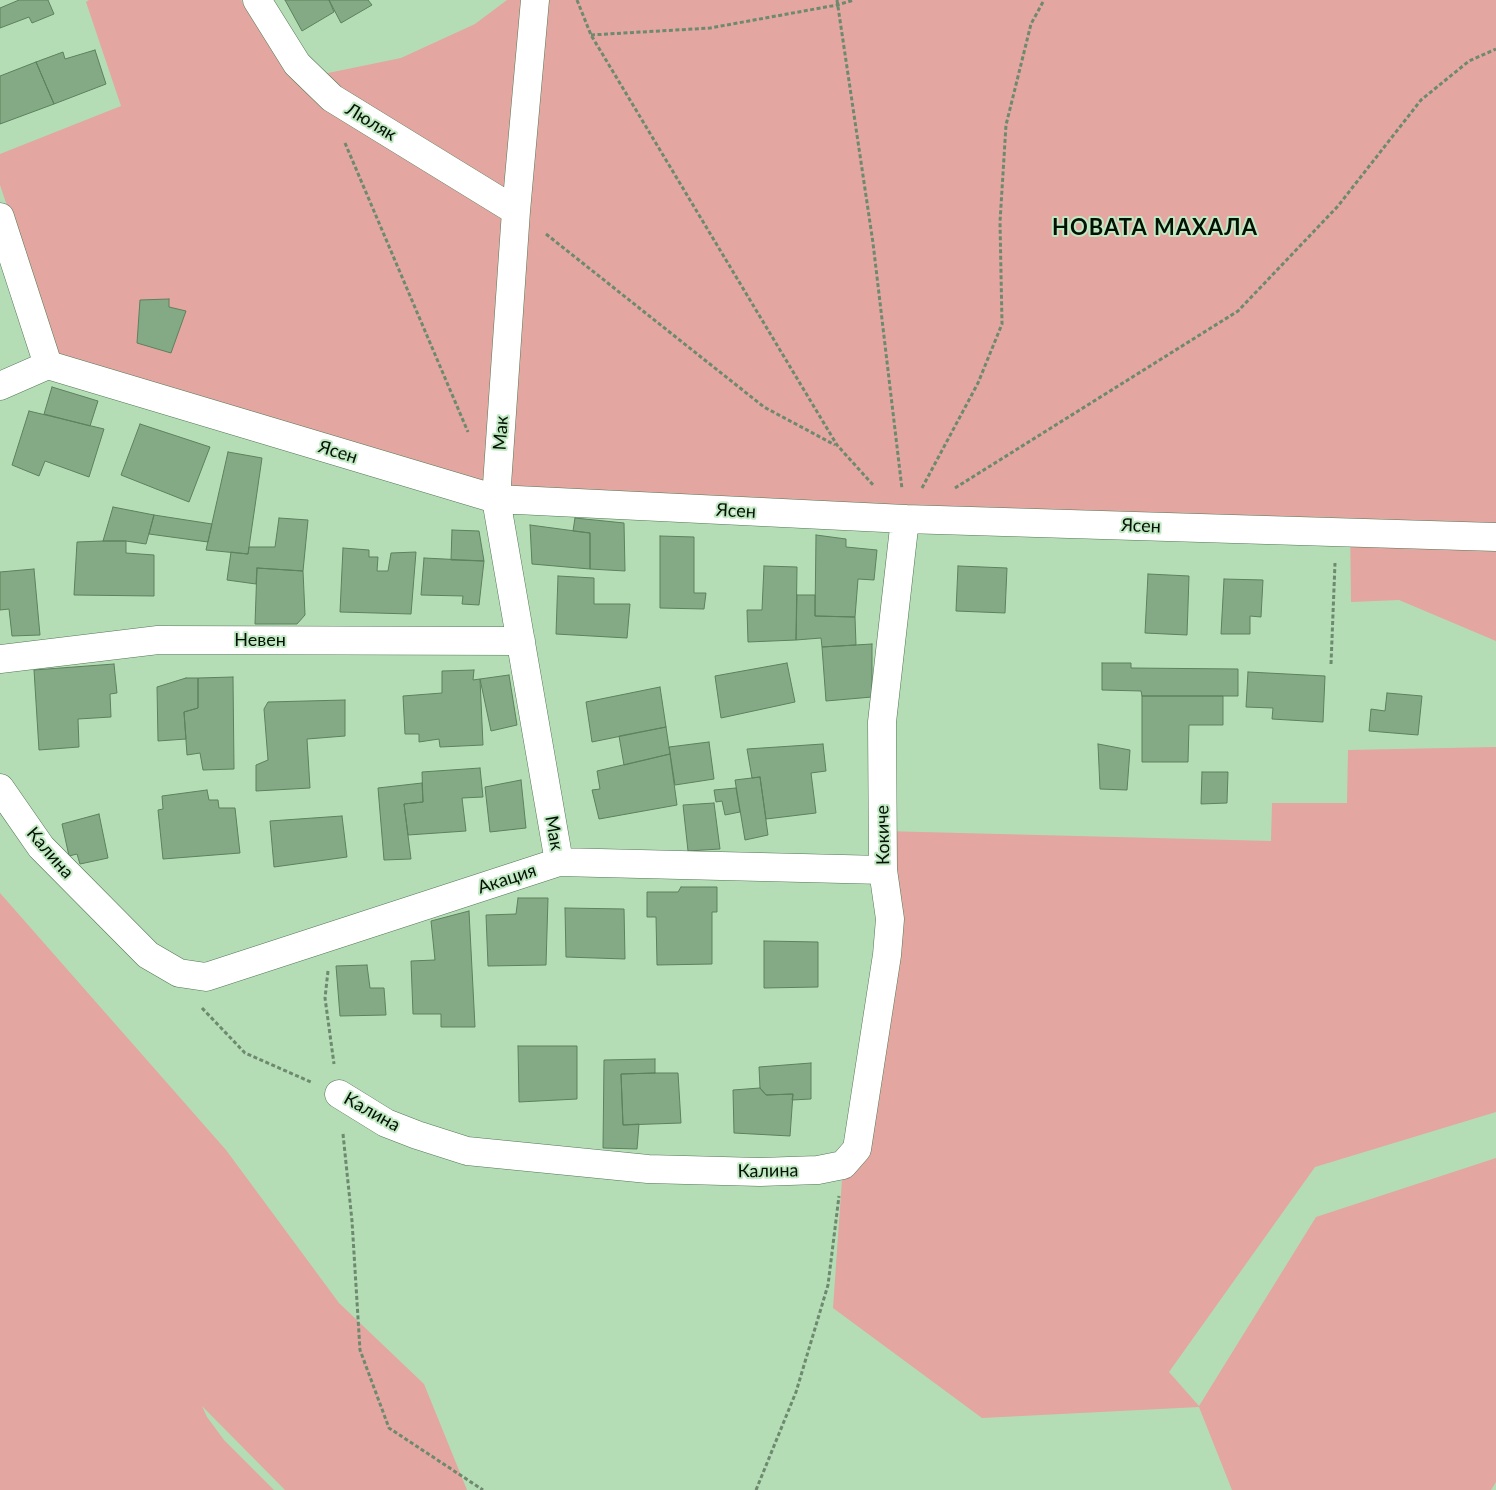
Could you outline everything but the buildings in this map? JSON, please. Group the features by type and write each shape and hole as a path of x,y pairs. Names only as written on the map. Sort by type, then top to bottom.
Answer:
{"street":[{"name":"Люляк","path":"257,0 297,64 332,98 516,211"},
{"name":"Мак","path":"535,0 516,211 496,499 559,862"},
{"path":"0,216 48,366 0,386"},
{"name":"Ясен","path":"48,366 496,499 906,519 1496,537"},
{"name":"Кокиче","path":"850,1157 888,946 890,919 883,870 882,722 906,519"},
{"name":"Невен","path":"0,660 158,640 521,641"},
{"name":"Калина","path":"0,788 41,847 148,955"},
{"name":"Акация","path":"148,955 179,974 206,977 559,862 883,870"},
{"name":"Калина","path":"339,1094 386,1123 417,1136 467,1151 648,1169 760,1172 818,1170 850,1157"}],"path":[{"path":"577,0 591,35 837,445 906,519"},
{"path":"837,0 873,243 906,519"},
{"path":"591,35 710,28 837,5 854,0"},
{"path":"906,519 978,383 1002,324 1000,222 1006,125 1031,24 1044,0"},
{"path":"947,493 1238,312 1338,206 1421,100 1469,61 1496,49"},
{"path":"345,142 469,435"},
{"path":"516,211 764,407 837,445"},
{"path":"1330,664 1337,532"},
{"path":"336,935 328,968 325,998 339,1094 352,1222 360,1350 389,1428 483,1490"},
{"name":"Калина","path":"197,1004 246,1053 339,1094"},
{"path":"756,1490 796,1392 828,1285 850,1157"}],"shaded area":[{"path":"89,0 241,0 289,73 328,73 401,58 475,24 507,0 1496,0 1496,641 1399,600 1351,602 1350,518 1018,512 484,485 58,358 0,185 0,154 121,106 86,2"},
{"path":"1496,747 1496,1112 1315,1167 1169,1372 1199,1406 1316,1217 1496,1158 1496,1482 1491,1490 1232,1490 1199,1407 982,1418 833,1308 843,1165 890,919 883,831 1271,841 1272,803 1347,803 1348,750"},
{"path":"0,893 226,1150 339,1303 424,1384 467,1490 285,1490 202,1406 207,1417 224,1440 274,1490 0,1490"}],"district":[{"name":"НОВАТА МАХАЛА","path":"1155,228"}]}
